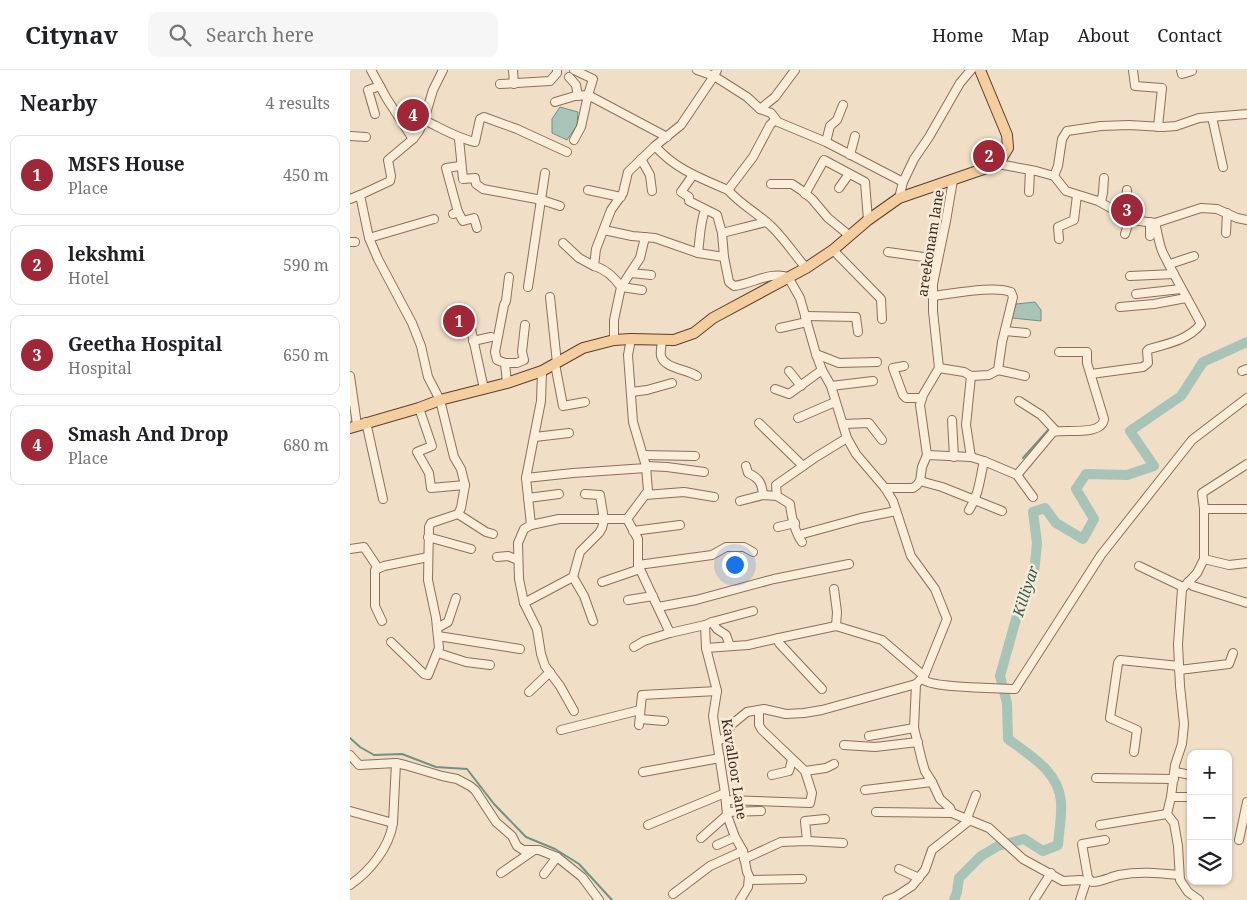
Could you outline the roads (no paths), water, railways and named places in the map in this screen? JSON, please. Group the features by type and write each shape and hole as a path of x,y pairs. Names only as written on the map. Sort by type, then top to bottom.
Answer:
{"main road":[{"path":"358,425 420,408 440,400 507,383 542,371 583,348 614,340 674,340 694,333 713,318 806,268 833,250 868,220 899,198 998,164 1008,148 1007,135 980,70"}],"street":[{"path":"371,70 412,139"},
{"path":"350,199 390,181 388,160 412,139 424,120 433,90 443,70"},
{"path":"513,70 514,84"},
{"path":"500,84 550,81 557,73 557,70"},
{"path":"574,70 593,79 581,127 574,140"},
{"path":"697,70 716,73 747,96 760,109 771,113 775,120 826,142 904,182"},
{"path":"760,109 775,97 795,70"},
{"path":"899,198 914,159 929,137 956,89 971,70"},
{"path":"1134,70 1135,86 1162,88 1158,127"},
{"path":"1181,70 1182,74 1192,72"},
{"path":"594,266 596,249 611,210 621,197 626,185 628,172 680,125 716,73"},
{"path":"569,77 576,85 578,96"},
{"path":"375,114 368,90 380,86"},
{"path":"555,102 588,95 667,137"},
{"path":"826,142 830,126 838,120 843,105"},
{"path":"1054,176 1058,166 1062,139 1067,131 1101,126 1176,126 1199,118 1247,114"},
{"path":"424,120 454,134 459,139 475,142 480,119 484,117 517,129 567,152"},
{"path":"1212,117 1223,166"},
{"path":"728,190 754,156 770,125 775,120"},
{"path":"350,136 366,137"},
{"path":"850,155 856,136"},
{"path":"459,139 462,179 475,178 476,184 483,189 542,200 560,206"},
{"path":"655,146 671,162 693,175 728,190 766,222 806,268"},
{"path":"641,159 650,174 652,191"},
{"path":"806,194 824,160 864,182 868,220"},
{"path":"998,164 1054,176 1066,192 1100,202 1128,218 1153,223 1201,208 1217,209 1247,220"},
{"path":"460,166 446,168 455,213 463,221 474,218 477,228"},
{"path":"1029,192 1030,170"},
{"path":"528,287 545,173"},
{"path":"839,188 849,174"},
{"path":"693,175 681,192 689,197 690,201 716,215 722,233 729,282 734,286 782,275 788,277 800,298 816,354 831,386 847,438 856,454 885,488 896,511 911,556 935,589 946,620 924,676 916,684 822,710 804,713 786,714 764,709 747,712 731,725 726,736 718,741"},
{"path":"1100,202 1104,178"},
{"name":"areekonam lane","path":"939,368 932,296 953,180"},
{"path":"771,184 792,184 806,194 828,218 850,236"},
{"path":"588,190 621,197"},
{"path":"1125,234 1128,218 1127,190"},
{"path":"360,195 369,238 412,323 428,377 440,400 454,457 461,468 465,485 461,508 458,514 431,523 428,537 428,580 438,632 438,653 428,675 424,674 391,642"},
{"path":"1059,240 1058,227 1074,220 1077,195"},
{"path":"698,252 701,220 705,210"},
{"path":"1226,213 1226,233"},
{"path":"369,238 434,219"},
{"path":"722,233 766,222"},
{"path":"1150,236 1153,223"},
{"path":"1091,374 1143,367 1148,364 1147,351 1192,333 1201,324 1164,256 1153,223"},
{"path":"604,230 632,236 655,238 698,252 724,257"},
{"path":"614,340 614,320 621,287 640,258 645,237"},
{"path":"563,243 579,258 601,268 612,276 621,287 642,290"},
{"path":"833,250 881,299 882,319"},
{"path":"888,252 938,259"},
{"path":"1170,264 1194,256"},
{"path":"631,273 651,275"},
{"path":"1130,276 1174,274"},
{"path":"509,277 495,352 497,360 505,363 516,363 524,360 522,352 526,325"},
{"path":"1136,294 1181,289"},
{"path":"932,296 982,290 1009,290 1011,292 1013,297 998,370"},
{"path":"550,297 556,363 563,406 585,402"},
{"path":"1120,307 1154,304 1186,298"},
{"path":"780,328 806,319 856,317 858,332"},
{"path":"471,328 484,389"},
{"path":"1005,331 1026,332"},
{"path":"474,341 490,337"},
{"path":"627,519 648,491 646,467 633,422 628,355 631,339"},
{"path":"662,339 662,356 668,365 691,372 697,376"},
{"path":"1017,475 1056,431 1093,430 1103,425 1104,419 1087,362 1086,352 1059,352"},
{"path":"816,354 839,363 877,362"},
{"path":"505,363 507,383"},
{"path":"904,366 893,368 903,395 906,398 922,397"},
{"path":"885,488 913,488 920,481 922,467 927,455 920,404 939,368 964,372 971,376 989,375 998,370 1025,376"},
{"path":"789,370 801,386"},
{"path":"775,389 789,394 822,370"},
{"path":"531,525 526,478 535,437 542,388 542,371"},
{"path":"350,376 358,425 383,499"},
{"path":"971,376 966,425 971,457"},
{"path":"831,386 873,381"},
{"path":"631,392 672,383"},
{"path":"706,648 748,645 836,626 882,640 924,676 926,683 944,686 1016,689 1102,555 1192,440 1247,398"},
{"path":"798,418 836,402"},
{"path":"1019,402 1041,415 1056,431"},
{"path":"420,408 432,446 417,452 429,473 431,488 465,485"},
{"path":"952,420 954,457"},
{"path":"759,423 802,466"},
{"path":"843,424 869,423 882,440"},
{"path":"535,437 569,433"},
{"path":"777,496 776,485 847,438"},
{"path":"643,455 694,456"},
{"path":"927,455 971,457 984,461 1017,475 1033,497"},
{"path":"969,510 975,500 984,461"},
{"path":"1167,814 1182,744 1184,724 1178,644 1186,584 1197,573 1204,559 1202,493 1247,464"},
{"path":"746,466 748,473 757,477 762,484 763,494"},
{"path":"526,478 573,472 646,467 667,467 704,472"},
{"path":"920,481 942,487 1002,511"},
{"path":"645,495 684,492 714,497"},
{"path":"528,498 559,494"},
{"path":"585,494 600,495 604,520 600,533 580,552 574,577 584,596 593,621"},
{"path":"740,500 763,494 777,496 790,504 800,539 860,518 896,511"},
{"path":"1204,510 1247,509"},
{"path":"458,514 493,534"},
{"path":"574,711 560,686 545,666 537,628 524,603 519,579 518,543 524,529 531,525 559,519 627,519"},
{"path":"627,519 638,539 639,567 670,633"},
{"path":"778,527 795,524"},
{"path":"633,531 680,525"},
{"path":"428,537 472,549"},
{"path":"350,549 364,547 378,568"},
{"path":"602,582 639,567 712,555 726,548 744,547 753,552"},
{"path":"497,557 508,556 518,560"},
{"path":"382,621 375,606 375,573 378,568 428,557"},
{"path":"1204,559 1229,564 1247,562"},
{"path":"658,607 696,600 774,579 849,564"},
{"path":"1139,566 1186,584 1247,603"},
{"path":"524,603 574,577"},
{"path":"834,589 837,612 836,626"},
{"path":"628,600 653,596"},
{"path":"438,632 448,622 456,598"},
{"path":"634,647 644,641 670,633 752,611"},
{"path":"709,624 726,635 730,646"},
{"name":"Kavalloor Lane","path":"709,624 706,648 717,691 713,716 727,813 750,880"},
{"path":"438,632 520,649"},
{"path":"779,638 779,643 822,689"},
{"path":"438,653 466,662 490,665"},
{"path":"1134,752 1137,730 1110,718 1120,660 1179,668 1229,664 1233,653"},
{"path":"529,692 550,672"},
{"path":"916,684 914,728 924,771 940,799 950,808 952,813"},
{"path":"664,722 640,722 642,695 717,691"},
{"path":"561,730 640,710"},
{"path":"648,825 726,796 810,803 812,792 805,771 762,730 759,725 759,710"},
{"path":"869,736 914,728"},
{"path":"844,745 875,747 918,742"},
{"path":"350,755 353,764 396,763 457,779 470,786 475,790 496,822 512,836 517,846 523,850 538,850 557,857 582,876 599,900"},
{"path":"643,772 720,758"},
{"path":"772,775 789,771 792,760"},
{"path":"350,885 359,879 380,855 390,840 393,823 396,763"},
{"path":"805,771 826,768 834,764"},
{"path":"1096,778 1187,775"},
{"path":"865,790 932,782"},
{"path":"887,900 912,886 919,878 925,870 932,850 968,819 976,795"},
{"path":"1171,797 1187,797"},
{"path":"1239,840 1247,802"},
{"path":"350,811 393,823"},
{"path":"700,838 727,813 761,811"},
{"path":"876,812 952,813 989,828 1023,859 1063,881 1087,880 1100,882 1113,876 1134,872 1178,875"},
{"path":"1100,825 1167,814"},
{"path":"1167,814 1174,823 1178,846 1178,875 1188,892 1197,899"},
{"path":"807,841 804,821 825,819"},
{"path":"717,845 735,837"},
{"path":"1080,900 1087,880 1082,844 1105,840"},
{"path":"674,894 710,866 781,842 842,843"},
{"path":"501,873 533,851"},
{"path":"544,874 557,857"},
{"path":"899,869 919,878"},
{"path":"1034,900 1051,873"},
{"path":"740,900 750,880 802,879"}],"waterway":[{"name":"Killiyar","path":"954,900 959,878 981,856 998,846 1024,839 1043,851 1058,845 1061,813 1059,791 1049,773 1008,739 1007,703 1000,676 1016,619 1034,574 1037,543 1033,512 1045,508 1056,523 1083,539 1094,519 1076,489 1086,474 1127,475 1154,466 1130,431 1181,396 1203,362 1247,342"},
{"path":"1023,458 1050,428"},
{"path":"350,738 360,747 374,755 402,754 436,767 467,769 494,804 526,837 555,849 579,864 612,900"}],"place":[{"name":"Smash And Drop","path":"413,115"},
{"name":"lekshmi","path":"989,156"},
{"name":"Geetha Hospital","path":"1127,210"},
{"name":"MSFS House","path":"459,321"}]}
